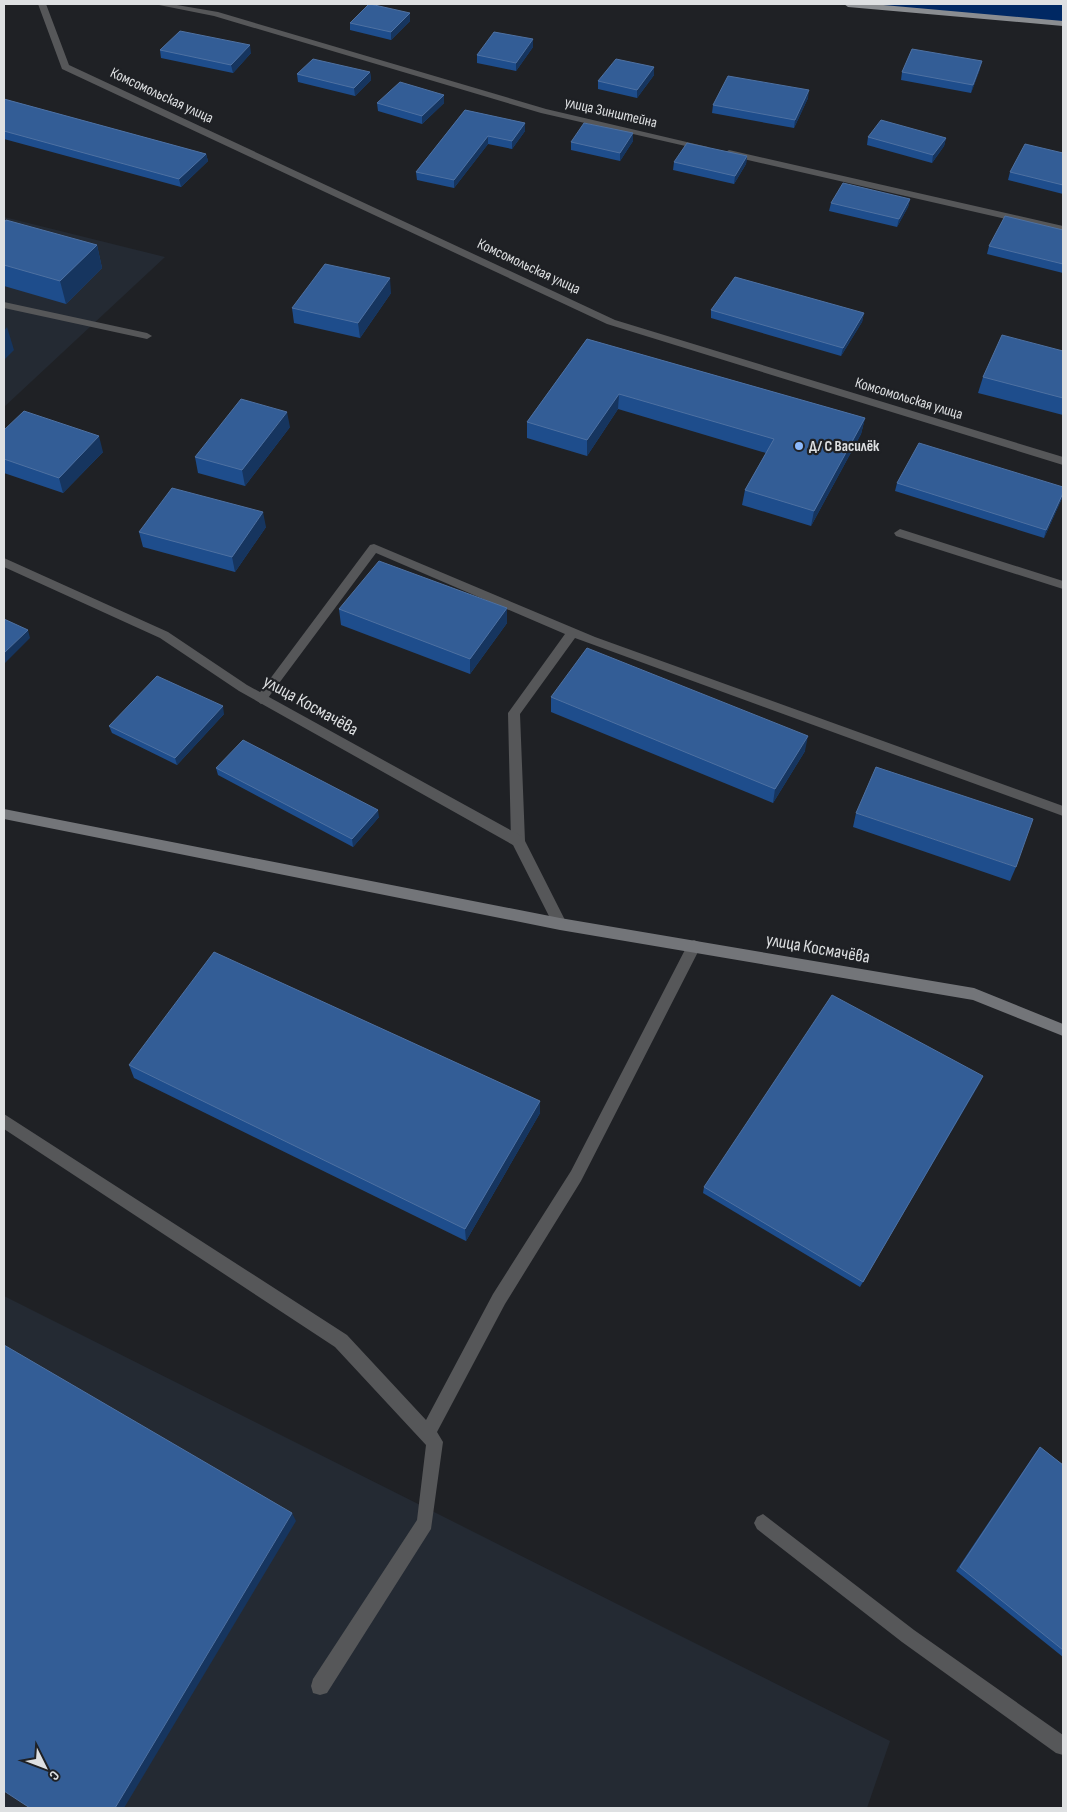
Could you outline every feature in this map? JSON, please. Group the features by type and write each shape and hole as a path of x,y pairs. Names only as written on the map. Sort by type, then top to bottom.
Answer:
{"main road":[{"path":"848,4 1063,24"},
{"name":"улица Космачёва","path":"4,814 560,924 974,994 1063,1030"}],"street":[{"name":"Комсомольская улица","path":"42,4 66,67 611,322 1063,461"},
{"name":"улица Зинштейна","path":"158,4 215,14 544,111 1063,229"},
{"path":"4,304 147,336"},
{"path":"900,532 1063,585"},
{"name":"улица Космачёва","path":"4,562 164,635 261,699 518,842"},
{"path":"560,924 518,842 514,713 573,632"},
{"path":"427,1434 499,1299 576,1176 694,946"},
{"path":"4,1121 341,1341 435,1442 425,1523 320,1686"},
{"path":"763,1523 908,1636 1063,1746"}],"lane":[{"path":"261,699 374,548 573,632 1063,810"}],"shaded area":[{"path":"848,4 1063,4 1063,24"},
{"path":"4,217 165,257 4,407"},
{"path":"4,1296 890,1741 867,1808 4,1808"}],"building":[{"path":"369,4 410,13 391,32 350,23"},
{"path":"180,31 250,45 231,65 160,50"},
{"path":"494,32 533,39 516,63 477,55"},
{"path":"912,49 982,61 973,85 902,72"},
{"path":"313,59 370,72 354,88 297,74"},
{"path":"616,59 654,67 637,90 598,81"},
{"path":"728,76 809,90 795,120 713,105"},
{"path":"400,82 444,95 422,116 377,103"},
{"path":"4,99 206,154 179,179 4,131"},
{"path":"465,110 525,123 512,141 488,136 454,180 416,172"},
{"path":"881,120 946,138 933,155 868,137"},
{"path":"584,123 633,133 620,153 571,142"},
{"path":"687,143 747,156 735,176 674,162"},
{"path":"1025,144 1063,153 1063,185 1010,172"},
{"path":"843,183 910,199 899,219 831,203"},
{"path":"1005,216 1063,230 1063,264 989,246"},
{"path":"6,220 97,245 60,281 4,265 4,223"},
{"path":"325,264 390,278 358,323 292,308"},
{"path":"735,277 864,313 843,348 711,310"},
{"path":"1002,335 1063,351 1063,398 983,377"},
{"name":"Д/ С Василёк","path":"587,339 865,418 814,511 745,490 774,439 619,394 587,440 527,422"},
{"path":"241,399 287,412 242,470 195,457"},
{"path":"24,411 99,436 59,478 4,459 4,430"},
{"path":"919,443 1063,487 1063,493 1046,530 897,483"},
{"path":"172,488 263,512 232,557 139,532"},
{"path":"379,561 507,608 470,659 339,609"},
{"path":"4,619 28,630 4,653"},
{"path":"587,648 808,736 775,789 551,697"},
{"path":"157,676 223,706 175,758 109,726"},
{"path":"243,740 378,810 352,839 216,768"},
{"path":"876,767 1033,819 1016,867 856,813"},
{"path":"214,952 540,1101 465,1229 129,1065"},
{"path":"832,995 983,1076 863,1282 704,1187"},
{"path":"4,1345 292,1513 115,1808 30,1808 4,1791"},
{"path":"1040,1447 1063,1465 1063,1650 960,1567"}],"place":[{"name":"Д/ С Василёк","path":"799,446"}]}
